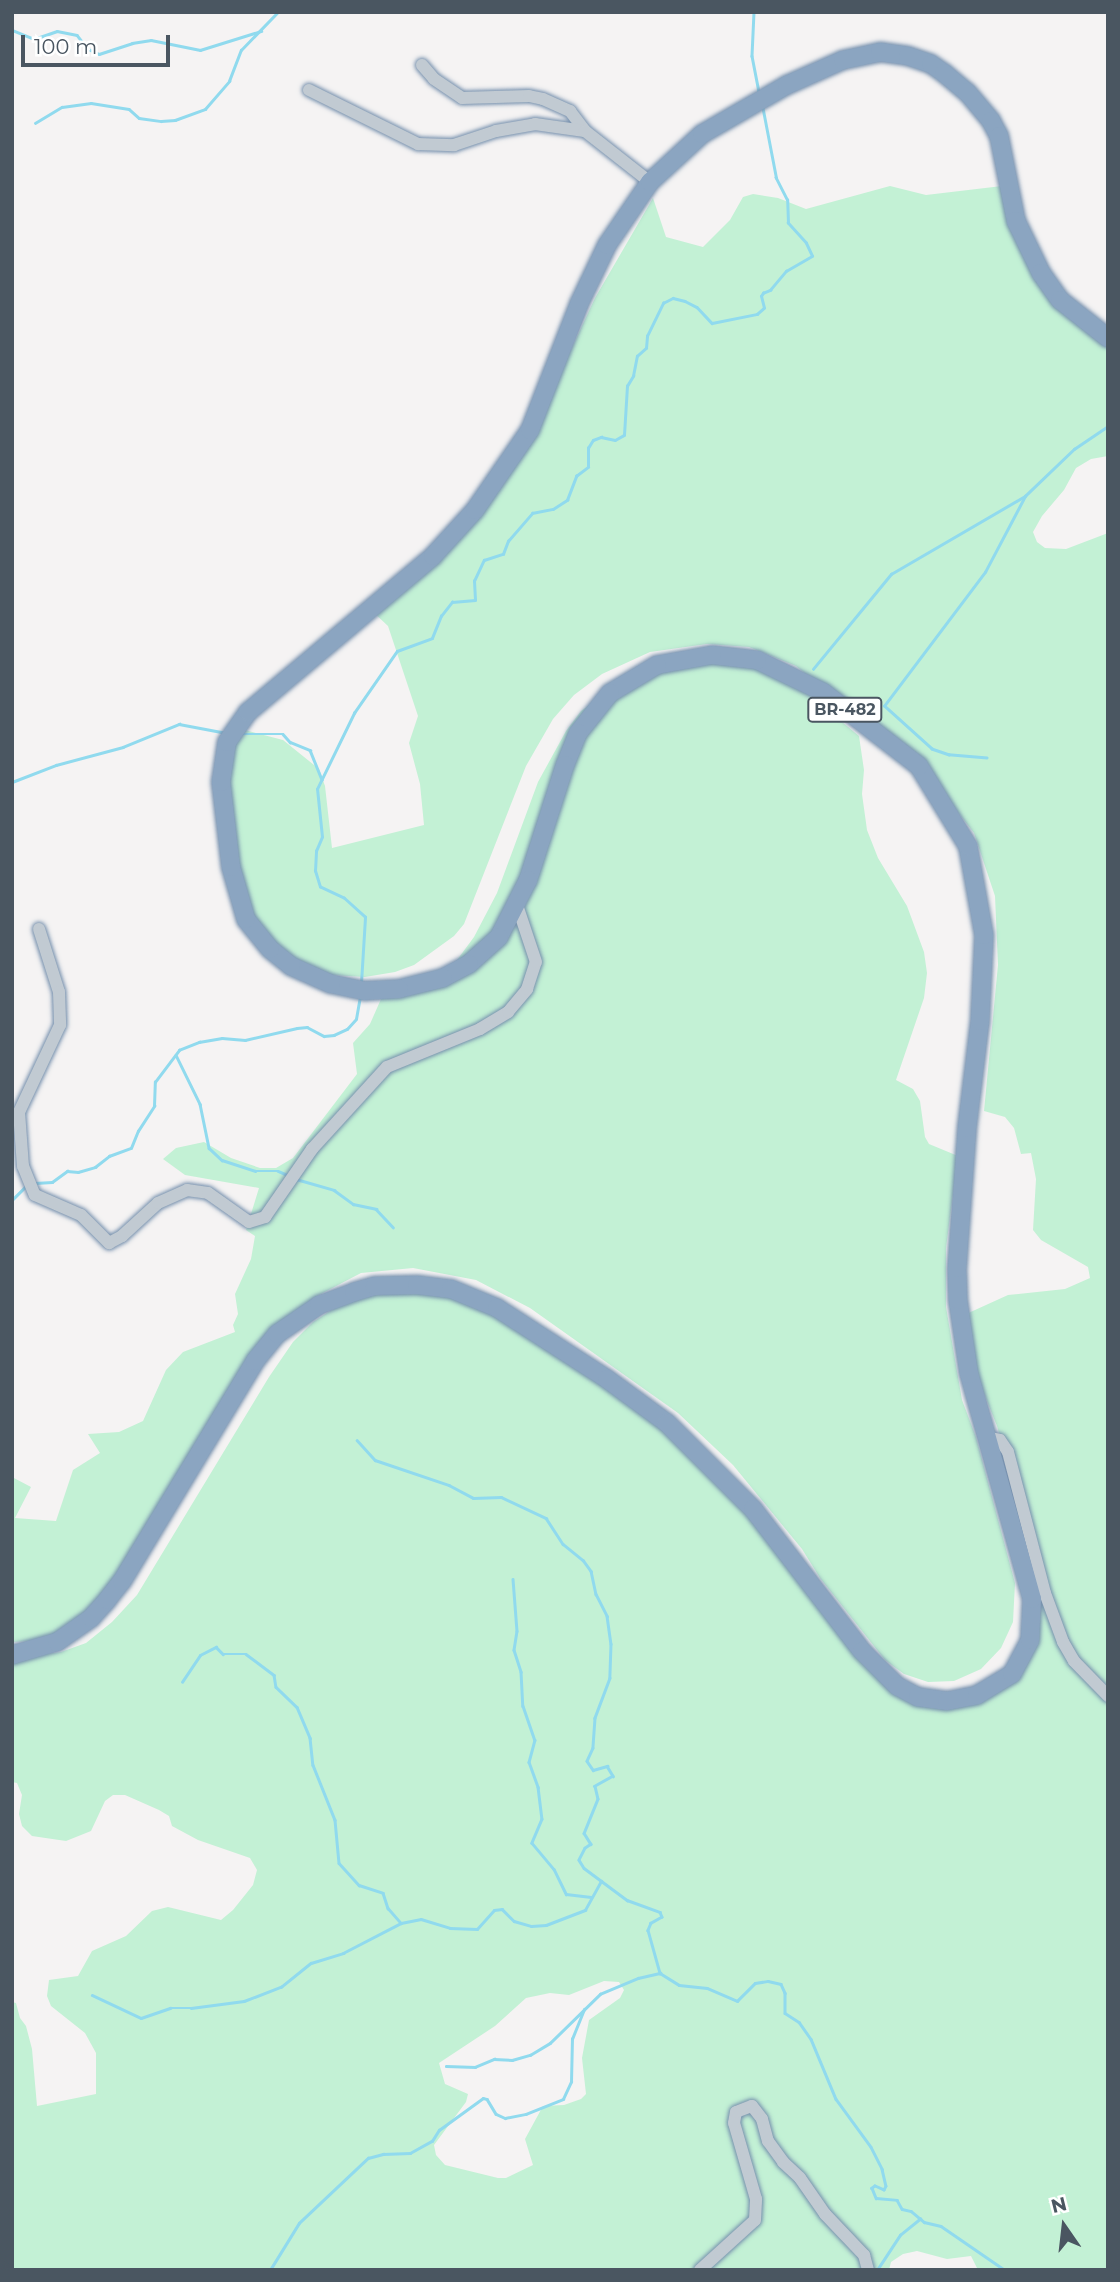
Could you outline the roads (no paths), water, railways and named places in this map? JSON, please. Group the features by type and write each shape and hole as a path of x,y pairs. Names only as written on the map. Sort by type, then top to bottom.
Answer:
{"highway":[{"name":"BR-482","path":"12,1655 57,1642 91,1618 107,1600 122,1581 266,1345 319,1305 375,1286 417,1285 475,1297 516,1319 650,1409 696,1449 753,1510 874,1666 897,1686 925,1699 947,1701 968,1697 1004,1681 1021,1662 1030,1640 1032,1599 986,1437 961,1329 957,1268 967,1128 980,1021 984,935 968,846 919,766 822,692 757,660 712,655 657,665 610,693 578,733 517,905 499,937 483,953 461,968 428,983 399,989 365,991 331,984 311,976 270,949 246,919 227,845 221,782 228,742 248,712 433,556 475,510 530,430 579,304 607,245 650,182 702,134 787,85 861,55 880,52 908,56 937,68 983,108 999,136 1016,221 1037,267 1059,300 1108,338"}],"street":[{"path":"422,65 434,79 462,98 529,96 570,111 585,131 650,182"},
{"path":"309,90 418,144 454,145 496,131 535,124 585,131"},
{"path":"39,929 59,992 60,1025 19,1112 23,1166 35,1195 81,1215 109,1243 122,1236 158,1203 187,1190 208,1193 249,1222 265,1217 312,1149 387,1067 480,1029 508,1012 527,989 536,962 517,905"},
{"path":"986,1437 1000,1440 1008,1452 1045,1593 1063,1642 1074,1661 1108,1696"},
{"path":"700,2270 755,2220 756,2199 734,2123 736,2112 752,2106 762,2119 768,2141 783,2162 800,2178 825,2214 864,2255 868,2270"}],"waterway":[{"path":"35,123 62,107 91,103 129,109 139,118 161,121 175,120 205,109 229,81 241,50 278,12"},
{"path":"613,12 623,12"},
{"path":"754,12 752,56 759,92"},
{"path":"12,30 34,39 57,31 77,35 88,49 99,54 151,40 200,50 261,31"},
{"path":"361,983 365,917 344,898 320,887 315,871 316,851 322,837 317,789 354,713 397,651 432,638 441,616 452,602 475,600 474,581 484,560 503,554 508,541 532,513 553,509 567,500 576,476 588,467 588,448 593,440 601,437 615,440 624,435 627,386 633,376 637,356 646,348 647,336 663,303 673,298 685,301 697,307 712,323 757,314 764,308 761,296 763,293 770,290 786,271 812,256 806,243 788,223 787,200 776,178 762,105"},
{"path":"813,669 891,574 1025,496 1074,449 1108,426"},
{"path":"987,758 949,755 932,749 884,706 985,572 1025,496"},
{"path":"12,782 56,765 123,747 179,724 226,733"},
{"path":"243,734 283,734 290,742 310,750 322,780"},
{"path":"35,1183 52,1182 67,1171 78,1172 95,1167 109,1156 131,1148 154,1106 155,1082 179,1050 199,1042 222,1038 245,1040 307,1027 324,1036 334,1035 347,1029 356,1019 360,997"},
{"path":"176,1055 200,1104 209,1148 222,1160 255,1171 278,1171 290,1176"},
{"path":"296,1179 334,1190 353,1204 376,1209 393,1227"},
{"path":"12,1200 26,1186"},
{"path":"357,1440 375,1460 449,1485 473,1498 501,1497 546,1518 563,1544 583,1560 591,1571 596,1594 607,1616 611,1644 610,1678 595,1718 593,1748 587,1761 593,1770 607,1766 613,1776 595,1786 598,1799 584,1833 591,1844 585,1848 579,1860 584,1868 627,1900 660,1912 662,1917 651,1923 648,1930 660,1973 679,1985 707,1988 737,2001 755,1983 768,1981 781,1984 785,1993 785,2013 799,2022 811,2039 836,2099 871,2147 882,2169 886,2186 884,2190 875,2186 872,2188 876,2198 897,2200 902,2209 911,2211 924,2222 941,2226 1005,2270"},
{"path":"513,1579 517,1631 514,1650 521,1672 523,1706 535,1740 529,1762 538,1787 542,1819 532,1843 554,1869 566,1894 591,1897"},
{"path":"182,1682 200,1655 216,1647 223,1654 246,1654 274,1675 276,1687 297,1707 310,1738 313,1765 335,1820 339,1863 359,1885 383,1893 388,1908 401,1923"},
{"path":"92,1995 141,2018 170,2008 244,2001 281,1987 311,1963 343,1953 401,1923 421,1919 450,1928 477,1929 494,1910 502,1909 514,1921 531,1926 546,1925 585,1910 601,1881"},
{"path":"446,2066 475,2067 494,2059 512,2060 530,2055 550,2043 600,1994 638,1978 660,1973"},
{"path":"270,2270 299,2223 368,2158 383,2154 410,2153 432,2141 439,2130 483,2098 487,2099 496,2114 505,2118 526,2114 563,2099 571,2082 572,2039 584,2009"},
{"path":"877,2270 900,2235 920,2219"}]}
